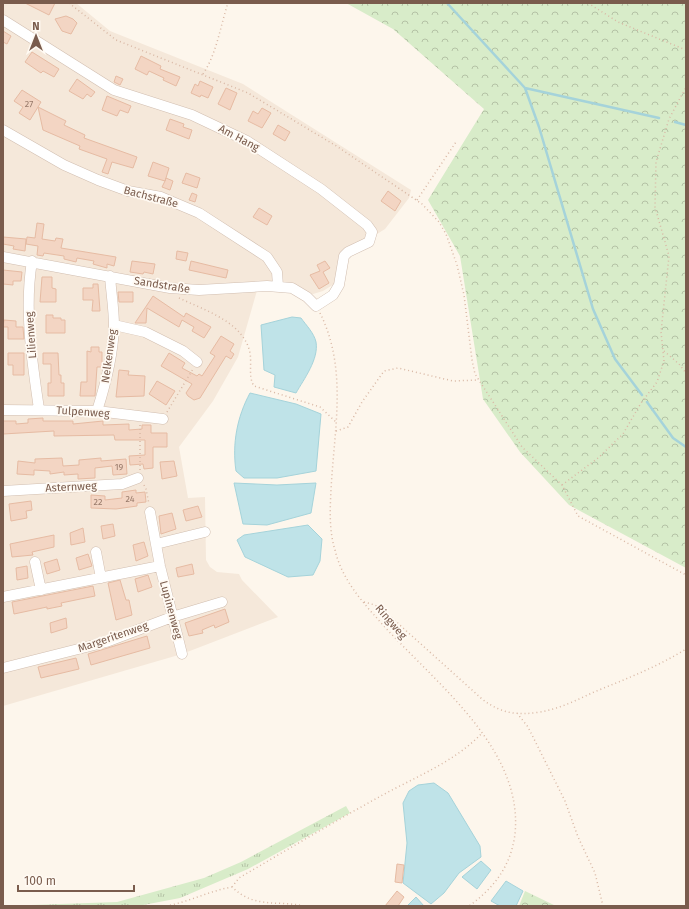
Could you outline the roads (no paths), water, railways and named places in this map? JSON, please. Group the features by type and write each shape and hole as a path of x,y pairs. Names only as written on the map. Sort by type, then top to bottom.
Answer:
{"street":[{"name":"Am Hang","path":"3,20 114,90 192,115 247,141 321,189 367,225 372,232 369,242 348,252 344,256 339,286 333,294 316,306"},
{"name":"Bachstraße","path":"3,130 64,165 98,180 128,191 161,197 199,213 267,257 277,272 278,286"},
{"name":"Sandstraße","path":"3,257 32,261 170,288 199,290 278,286 292,288 300,292 316,306"},
{"name":"Lilienweg","path":"32,261 28,297 29,318 40,410"},
{"name":"Nelkenweg","path":"97,411 109,368 114,325 110,276"},
{"path":"114,325 145,332 183,352 197,362"},
{"name":"Tulpenweg","path":"3,410 97,411 140,418 163,419"},
{"name":"Asternweg","path":"3,491 122,484 138,478"},
{"name":"Lupinenweg","path":"150,512 160,566 182,654"},
{"path":"156,544 205,532"},
{"path":"96,552 101,578"},
{"path":"35,562 41,590"},
{"name":"Lupinenweg","path":"3,598 160,566"},
{"name":"Margeritenweg","path":"3,668 106,642 172,617 222,602"}],"water":[{"path":"292,317 301,318 312,332 316,342 313,362 296,393 274,387 275,375 264,370 261,325"},
{"path":"250,393 296,404 321,414 316,471 277,478 244,478 236,471 235,441 239,421"},
{"path":"234,483 277,485 316,483 311,513 267,525 243,524"},
{"path":"308,525 322,539 320,561 313,575 288,577 245,557 237,540 244,535"},
{"path":"434,783 448,793 480,846 481,857 459,873 444,893 431,904 403,883 407,843 403,803 409,791 418,785"},
{"path":"481,861 491,870 477,889 462,877"},
{"path":"506,881 523,891 516,906 500,906 491,901"},
{"path":"416,897 424,906 407,906"}],"waterway":[{"path":"447,3 525,88 659,118"},
{"path":"525,88 539,127 593,309 615,359 642,395"},
{"path":"675,122 686,125"},
{"path":"647,402 673,438 686,447"}]}
